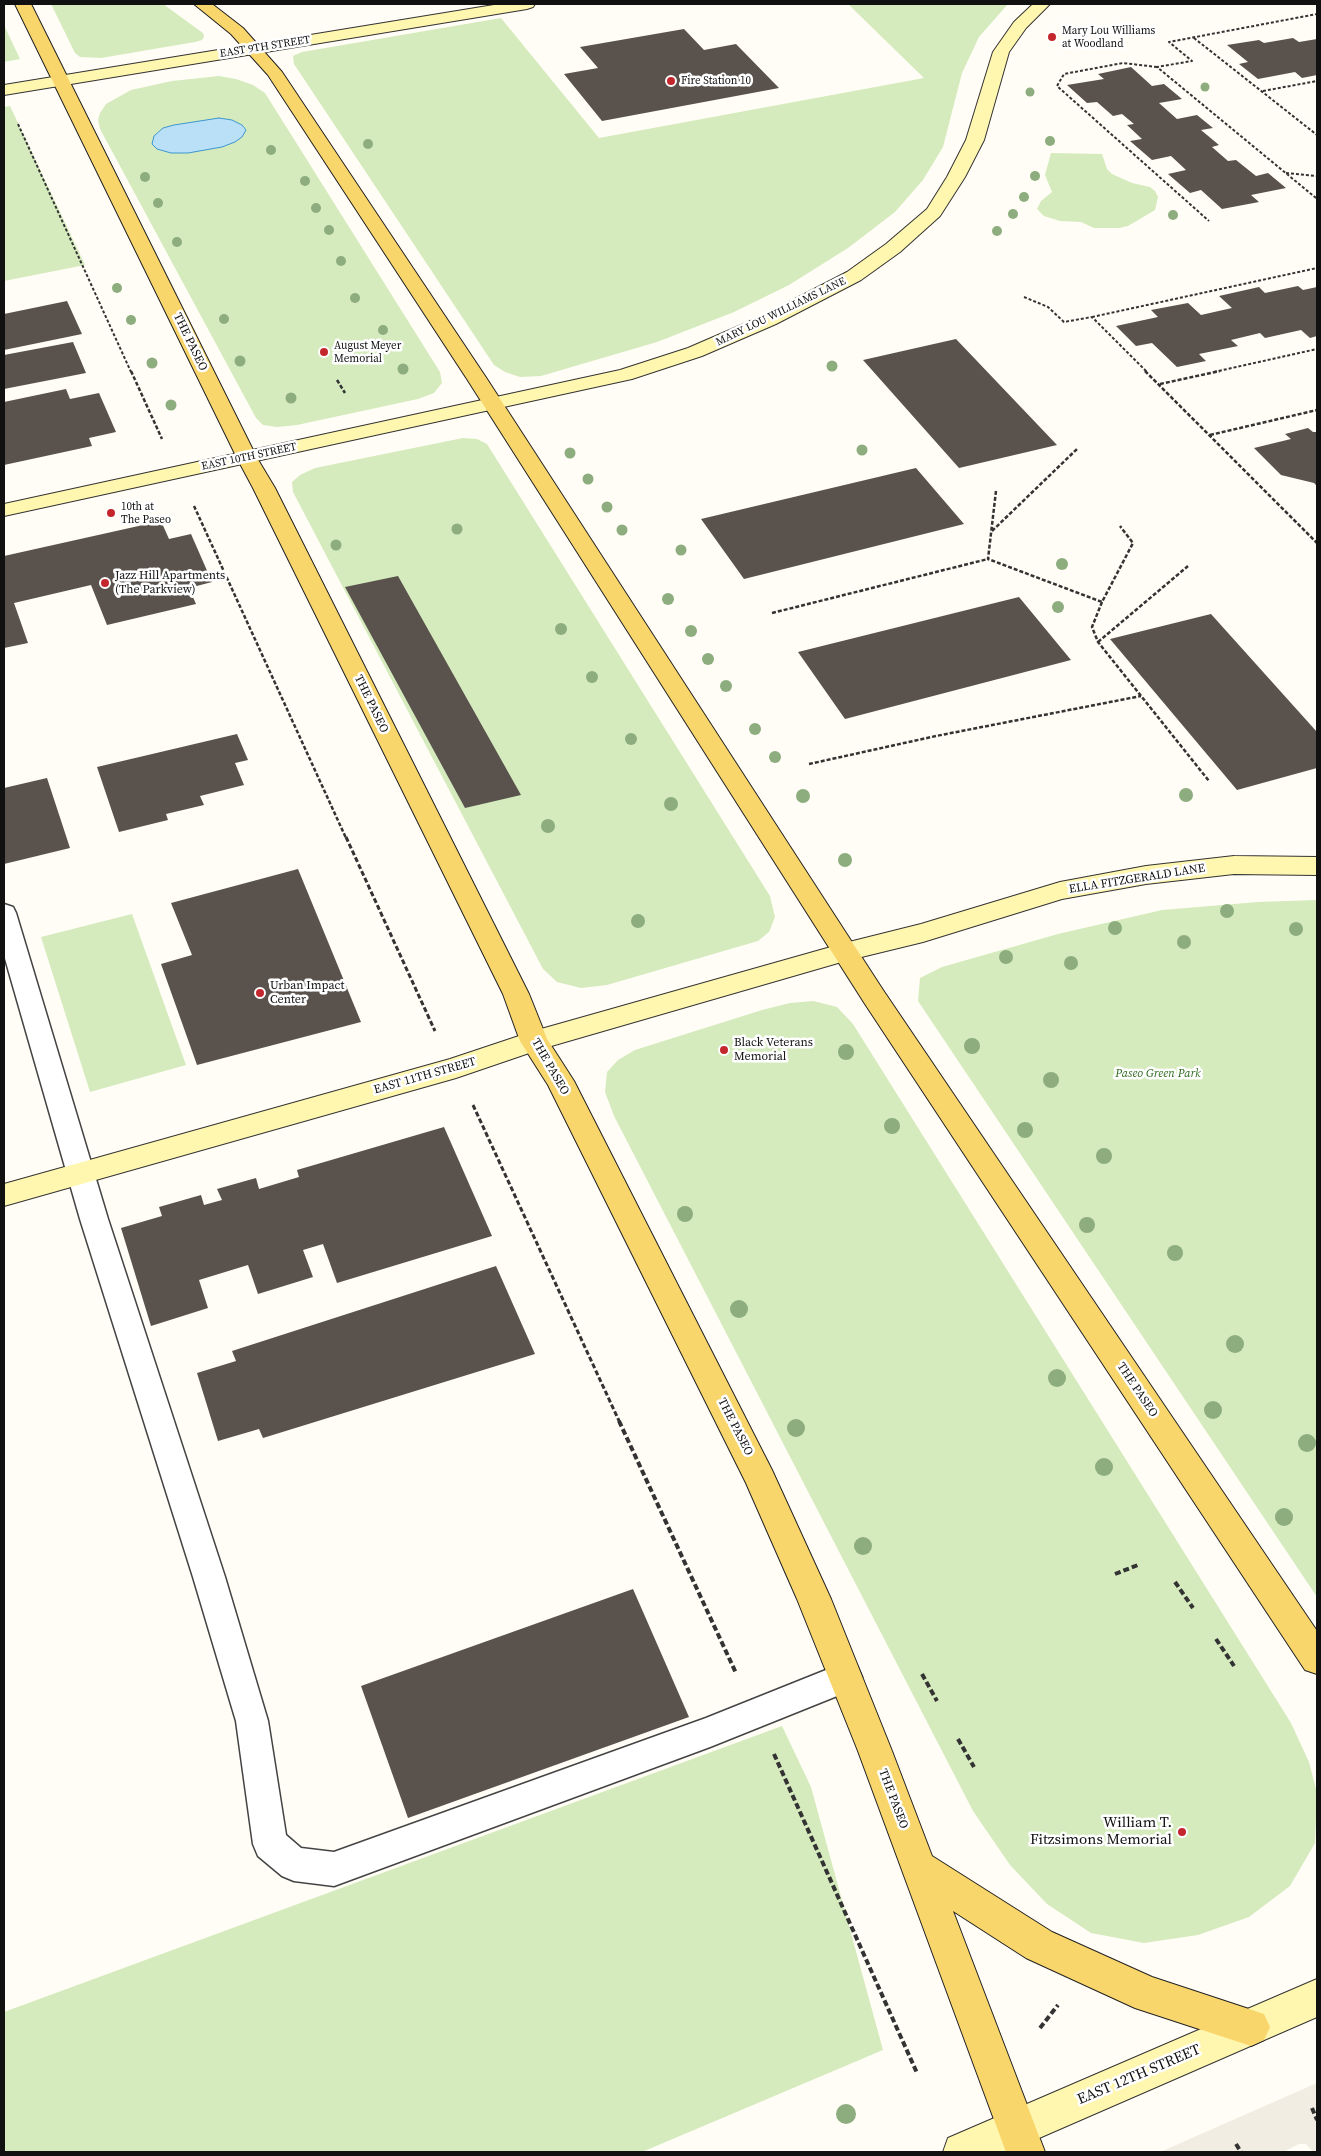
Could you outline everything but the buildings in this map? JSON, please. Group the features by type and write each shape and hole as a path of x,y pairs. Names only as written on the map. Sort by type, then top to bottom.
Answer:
{"main road":[{"name":"THE PASEO","path":"23,4 247,458 264,488 507,976 534,1041 560,1081 761,1480 846,1677 920,1868 1021,2140"},
{"name":"THE PASEO","path":"202,4 223,19 254,49 274,72 494,405 846,952 1317,1659"},
{"name":"EAST 9TH STREET","path":"4,90 527,4"},
{"name":"MARY LOU WILLIAMS LANE","path":"494,405 625,375 704,349 815,298 854,276 893,248 934,212 956,177 975,140 1001,52 1020,25 1042,4"},
{"name":"EAST 10TH STREET","path":"4,510 494,405"},
{"name":"ELLA FITZGERALD LANE","path":"846,952 922,933 1060,891 1146,875 1234,866 1317,866"},
{"name":"EAST 11TH STREET","path":"4,1195 456,1068 534,1041 846,952"},
{"path":"920,1868 1039,1945 1148,1995 1250,2027"},
{"name":"EAST 12TH STREET","path":"962,2152 1021,2140 1250,2027 1317,1998"}],"lane":[{"path":"4,913 94,1218 209,1577 252,1721 270,1844 294,1864 334,1869 700,1736 846,1677"}],"path":[{"path":"1208,221 1057,86 1064,74 1123,63 1157,67 1192,61 1169,42 1317,14"},
{"path":"1194,37 1317,135"},
{"path":"1157,67 1316,198"},
{"path":"1262,91 1317,81"},
{"path":"15,116 163,440"},
{"path":"1313,131 1317,130"},
{"path":"1285,173 1317,176"},
{"path":"1024,297 1048,308 1064,322 1317,268"},
{"path":"1092,317 1317,543"},
{"path":"1159,384 1317,349"},
{"path":"337,380 344,393"},
{"path":"1210,435 1317,410"},
{"path":"992,531 1077,449"},
{"path":"988,559 996,491"},
{"path":"193,503 435,1031"},
{"path":"1120,526 1133,543 1102,602 1092,627 1098,642 1209,781"},
{"path":"772,614 988,559 1102,602"},
{"path":"1098,642 1188,566"},
{"path":"809,764 936,736 1141,696"},
{"path":"470,1099 755,1713 917,2073"},
{"path":"1115,1574 1138,1565"},
{"path":"1175,1582 1193,1608"},
{"path":"1216,1639 1234,1666"},
{"path":"922,1674 937,1701"},
{"path":"958,1739 974,1767"},
{"path":"1040,2028 1062,2000"},
{"path":"1312,2108 1317,2120"},
{"path":"1236,2144 1241,2152"}],"green space":[{"path":"51,4 163,4 203,33 204,37 202,40 195,42 101,58 80,57 75,53"},
{"path":"848,4 1008,4 979,37 962,73 943,147 923,180 895,212 848,248 789,285 734,312 657,342 541,376 520,377 505,372 494,365 294,64 293,56 302,52 501,18 599,138 924,78"},
{"path":"4,25 20,59 4,62"},
{"path":"219,76 253,85 265,93 440,372 442,383 434,393 418,399 297,425 277,427 263,425 256,418 100,129 98,120 106,104 131,90 172,81"},
{"path":"10,106 85,265 4,281 4,107"},
{"path":"1051,153 1102,154 1107,169 1112,174 1132,183 1150,187 1155,191 1158,197 1155,210 1128,226 1119,228 1094,228 1081,222 1060,221 1044,216 1037,209 1041,201 1052,192 1045,175"},
{"path":"463,438 477,439 487,444 770,896 775,917 769,932 758,941 607,985 581,988 557,982 543,969 293,492 292,482 300,475 315,468"},
{"name":"Paseo Green Park","path":"1317,900 1317,1597 918,1001 920,978 942,967 1058,934 1162,910 1258,902"},
{"path":"132,914 186,1065 90,1092 41,937"},
{"path":"813,1001 837,1007 853,1024 1291,1723 1309,1762 1317,1793 1315,1843 1290,1886 1249,1917 1198,1935 1144,1943 1091,1933 1047,1904 1010,1865 973,1811 614,1116 605,1092 607,1072 618,1060 635,1050 762,1010 790,1003"},
{"path":"782,1726 811,1787 883,2050 642,2152 4,2152 4,2012"}],"shaded area":[{"path":"1317,2083 1317,2152 1313,2152 1306,2144 1299,2144 1283,2152 1160,2152"}],"water":[{"path":"219,118 232,120 242,125 246,130 242,137 222,147 188,153 171,153 157,149 152,144 154,136 163,128"}],"place":[{"name":"Mary Lou Williams at Woodland","path":"1052,37"},
{"name":"Fire Station 10","path":"671,81"},
{"name":"August Meyer Memorial","path":"324,352"},
{"name":"10th at The Paseo","path":"111,513"},
{"name":"Jazz Hill Apartments (The Parkview)","path":"105,583"},
{"name":"Urban Impact Center","path":"260,993"},
{"name":"Black Veterans Memorial","path":"724,1050"},
{"name":"William T. Fitzsimons Memorial","path":"1182,1832"}]}
